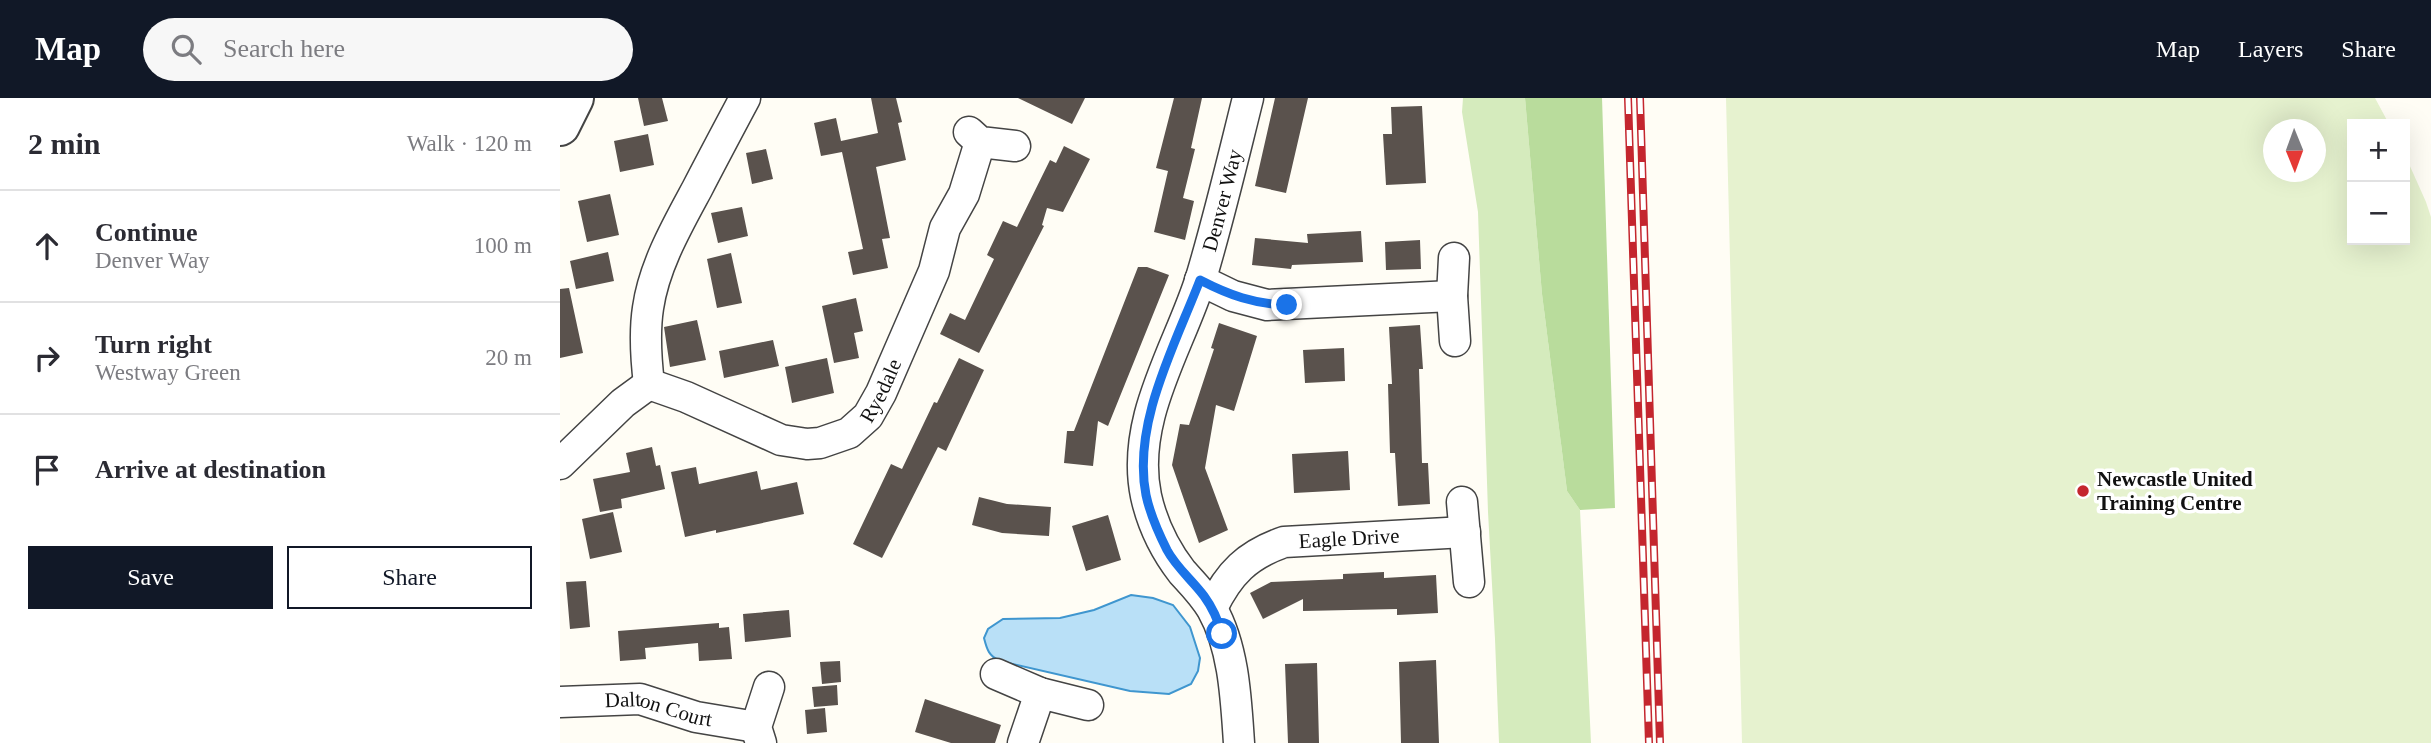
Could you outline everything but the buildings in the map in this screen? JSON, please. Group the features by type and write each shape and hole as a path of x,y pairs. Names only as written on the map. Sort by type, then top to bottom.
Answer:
{"street":[{"path":"560,464 623,402 649,384 646,329 648,307 658,273 674,231 746,98"},
{"name":"Denver Way","path":"1239,743 1229,660 1218,621 1212,608 1169,554 1152,517 1143,471 1144,449 1153,403 1200,280 1248,98"},
{"name":"Ryedale","path":"649,384 686,397 781,440 820,443 849,433 869,416 934,271 945,228 964,194 975,137 1015,146"},
{"path":"1454,258 1452,296 1455,341"},
{"path":"1200,280 1233,296 1266,305 1452,296"},
{"path":"1462,502 1469,582"},
{"name":"Eagle Drive","path":"1212,608 1224,584 1240,566 1268,548 1284,542 1465,532"},
{"path":"996,674 1040,693 1088,705"},
{"name":"Dalton Court","path":"560,702 640,699 759,735 769,687"},
{"path":"1023,743 1040,693"}],"green space":[{"path":"1463,98 1525,98 1542,294 1567,491 1580,510 1591,743 1499,743 1478,212 1462,112"},
{"path":"1525,98 1602,98 1615,508 1580,510 1567,491 1542,294"},
{"name":"Newcastle United Training Centre","path":"1726,98 2375,98 2386,119 2347,119 2347,245 2410,245 2410,166 2431,217 2431,743 1742,743"}],"water":[{"path":"1131,595 1153,598 1173,605 1190,627 1200,658 1198,671 1191,684 1169,694 1130,691 1000,661 991,655 986,646 984,638 988,629 1003,619 1060,618 1094,610"}],"railway":[{"path":"1628,98 1649,743"},
{"path":"1640,98 1660,743"}],"place":[{"name":"Newcastle United Training Centre","path":"2083,491"}],"route":[{"path":"1222,634 1212,608 1169,554 1152,517 1143,471 1148,424 1153,403 1200,280 1251,302 1287,305"}]}
